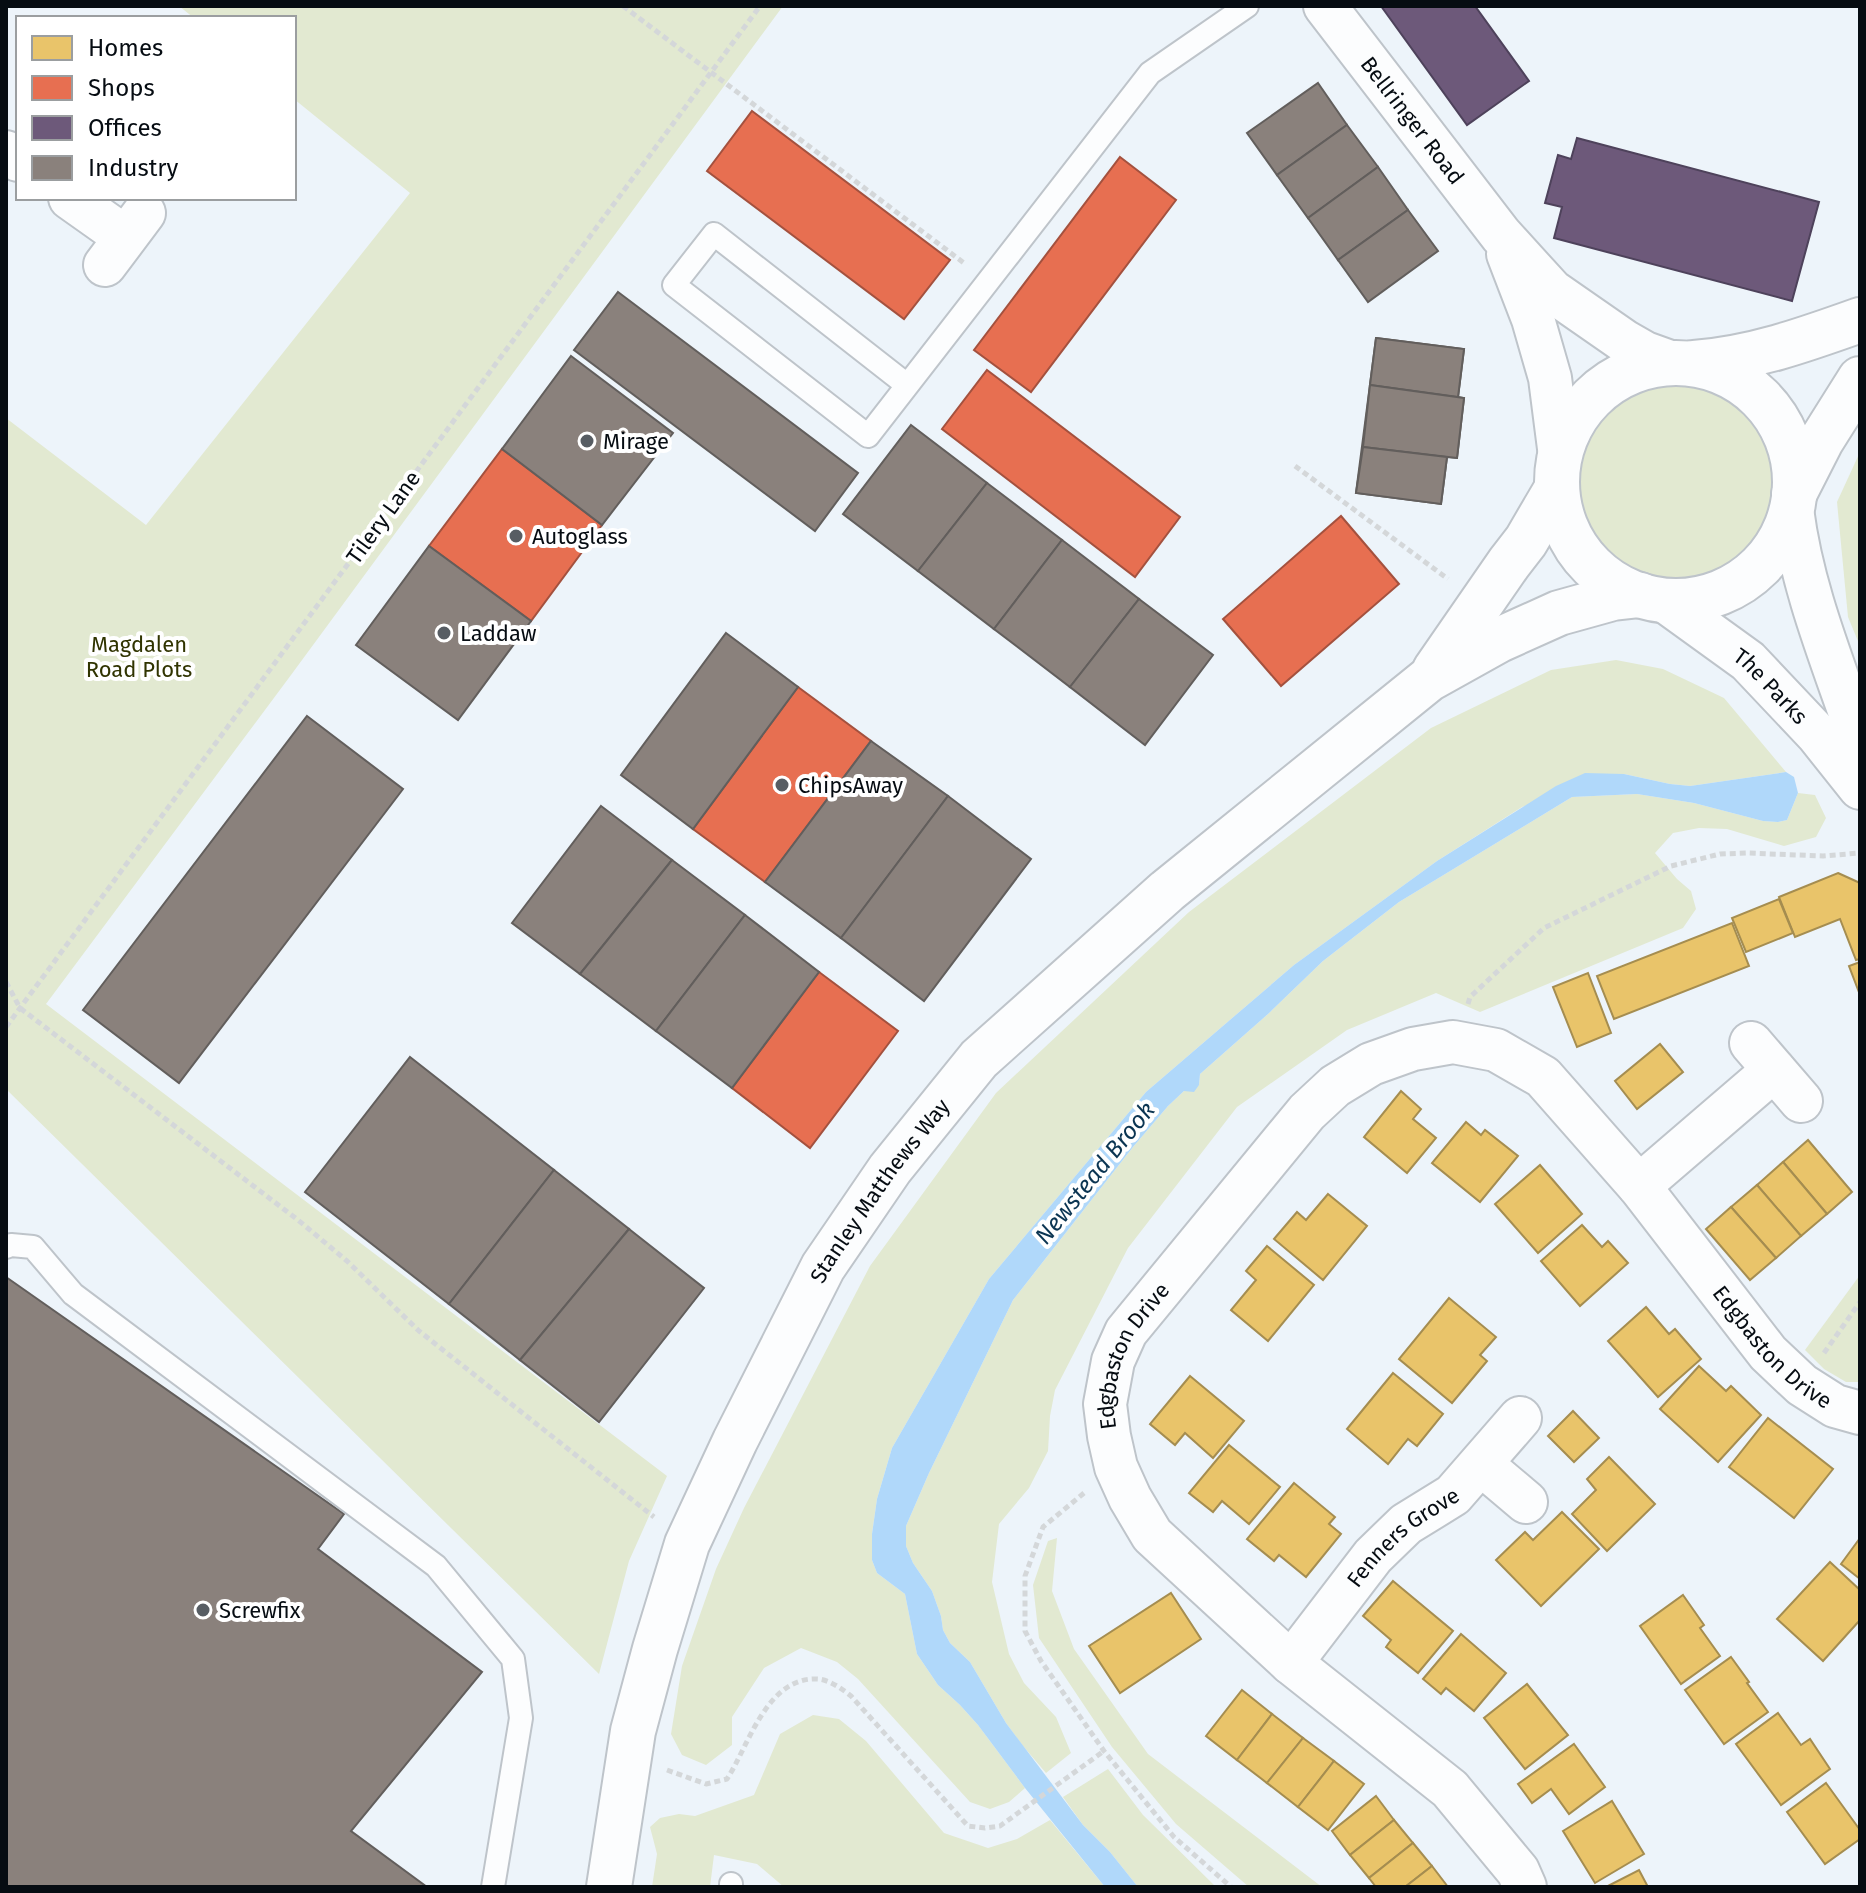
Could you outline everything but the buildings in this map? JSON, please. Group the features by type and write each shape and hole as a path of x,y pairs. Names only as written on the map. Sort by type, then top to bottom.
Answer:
{"main road":[{"path":"1860,320 1778,348 1726,360 1636,369 1592,396 1571,424 1564,440 1558,472 1563,519 1577,548 1605,577 1625,590 1653,598 1703,598 1738,584 1777,544 1821,441 1860,379"},
{"path":"1679,363 1712,368 1736,379 1750,388 1774,413 1793,460 1793,502"},
{"name":"Stanley Matthews Way","path":"1429,679 1526,541 1558,472"},
{"name":"Stanley Matthews Way","path":"609,1887 633,1731 687,1544 741,1428 823,1267 890,1169 979,1059 1167,891 1429,679 1499,640 1559,613 1613,598 1653,598"}],"street":[{"name":"Bellringer Road","path":"1325,6 1501,235 1552,291 1645,353 1679,363"},
{"path":"73,200 125,238"},
{"name":"Bellringer Road","path":"1501,235 1533,319 1550,378 1558,472"},
{"path":"1793,502 1796,538 1810,598 1860,742"},
{"name":"The Parks","path":"1653,598 1748,661 1817,734 1860,788"},
{"name":"Edgbaston Drive","path":"1525,1887 1518,1871 1450,1789 1291,1663 1152,1535 1116,1467 1109,1436 1105,1404 1113,1361 1126,1332 1307,1112 1335,1086 1371,1064 1413,1049 1453,1042 1496,1050 1543,1077 1639,1186 1768,1353 1802,1385 1835,1406 1860,1413"},
{"path":"1639,1186 1762,1056 1801,1101"},
{"name":"Fenners Grove","path":"1291,1663 1373,1556 1406,1524 1453,1495 1520,1418"},
{"path":"1481,1464 1526,1502"}],"lane":[{"path":"907,385 714,234 674,285 868,436 1150,73 1247,6"},
{"path":"6,1247 33,1247 73,1294 436,1566 513,1659 521,1718 493,1887"}],"path":[{"path":"623,6 988,281"},
{"name":"Tilery Lane","path":"6,1027 760,6"},
{"path":"1295,466 1481,603"},
{"path":"1453,1042 1470,997 1544,928 1671,866 1720,854 1823,856 1860,853"},
{"path":"6,982 20,1008 298,1220 347,1261 419,1331 687,1544"},
{"path":"1802,1385 1860,1302"},
{"path":"1116,1467 1043,1527 1025,1576 1025,1631 1041,1661 1104,1751 1174,1837 1231,1887"},
{"path":"628,1762 675,1772 706,1784 727,1779 738,1763 756,1723 771,1702 785,1689 802,1681 821,1679 851,1696 968,1826 1000,1826 1104,1751"}],"green space":[{"name":"Magdalen Road Plots","path":"179,6 783,6 46,1004 667,1476 629,1561 599,1674 6,1089 6,418 146,525 410,193 296,101 296,16 192,16"},
{"path":"1676,386 1713,394 1744,414 1764,445 1772,482 1764,519 1744,550 1713,570 1676,578 1639,570 1608,550 1588,519 1580,482 1588,445 1608,414 1639,394"},
{"path":"1860,452 1860,646 1848,617 1837,502"},
{"path":"1616,660 1663,669 1724,698 1786,772 1690,786 1624,774 1522,807 1437,861 1294,965 1146,1092 989,1279 892,1448 877,1499 872,1534 872,1560 877,1573 905,1594 917,1654 938,1685 978,1725 1025,1788 1009,1802 990,1809 970,1802 858,1679 837,1662 801,1648 764,1668 732,1717 732,1745 706,1765 682,1755 671,1734 682,1666 716,1569 744,1508 870,1266 996,1093 1189,912 1431,728 1551,670"},
{"path":"1798,793 1815,795 1826,818 1816,837 1784,846 1727,829 1699,828 1673,833 1655,853 1691,891 1696,909 1683,928 1480,1012 1436,993 1347,1030 1237,1107 1128,1248 1055,1390 1048,1451 1029,1488 999,1524 992,1582 1009,1654 1024,1683 1056,1717 1071,1753 1046,1773 1006,1723 970,1662 950,1643 932,1591 913,1563 906,1546 906,1526 929,1473 1013,1300 1168,1106 1184,1091 1199,1085 1200,1074 1323,961 1399,902 1572,797 1637,794 1778,822 1787,820"},
{"path":"1860,1275 1860,1382 1846,1382 1824,1369 1805,1350"},
{"path":"1057,1538 1052,1591 1074,1649 1148,1754 1322,1887 1249,1887 1176,1824 1112,1747 1039,1638 1033,1585 1048,1541"},
{"path":"813,1715 839,1719 866,1741 944,1833 988,1848 1017,1839 1050,1820 1105,1887 784,1887 757,1864 714,1855 710,1887 652,1887 657,1854 650,1827 660,1818 679,1814 695,1816 754,1795 780,1734"},
{"path":"1108,1769 1143,1815 1216,1887 1138,1887 1083,1825 1063,1797"}],"water":[{"name":"Newstead Brook","path":"1786,772 1794,777 1798,793 1787,820 1763,821 1694,803 1637,794 1572,797 1399,902 1323,961 1200,1074 1199,1085 1194,1092 1184,1091 1168,1106 1013,1300 929,1473 906,1526 906,1546 913,1563 932,1591 950,1643 970,1662 1006,1723 1083,1825 1138,1887 1105,1887 978,1725 938,1685 917,1654 905,1594 877,1573 872,1560 877,1499 892,1448 989,1279 1146,1092 1294,965 1437,861 1556,786 1585,773 1624,774 1690,786"}],"place":[{"name":"Mirage","path":"587,441"},
{"name":"Autoglass","path":"516,536"},
{"name":"Laddaw","path":"444,633"},
{"name":"ChipsAway","path":"782,785"},
{"name":"Screwfix","path":"203,1610"}]}
